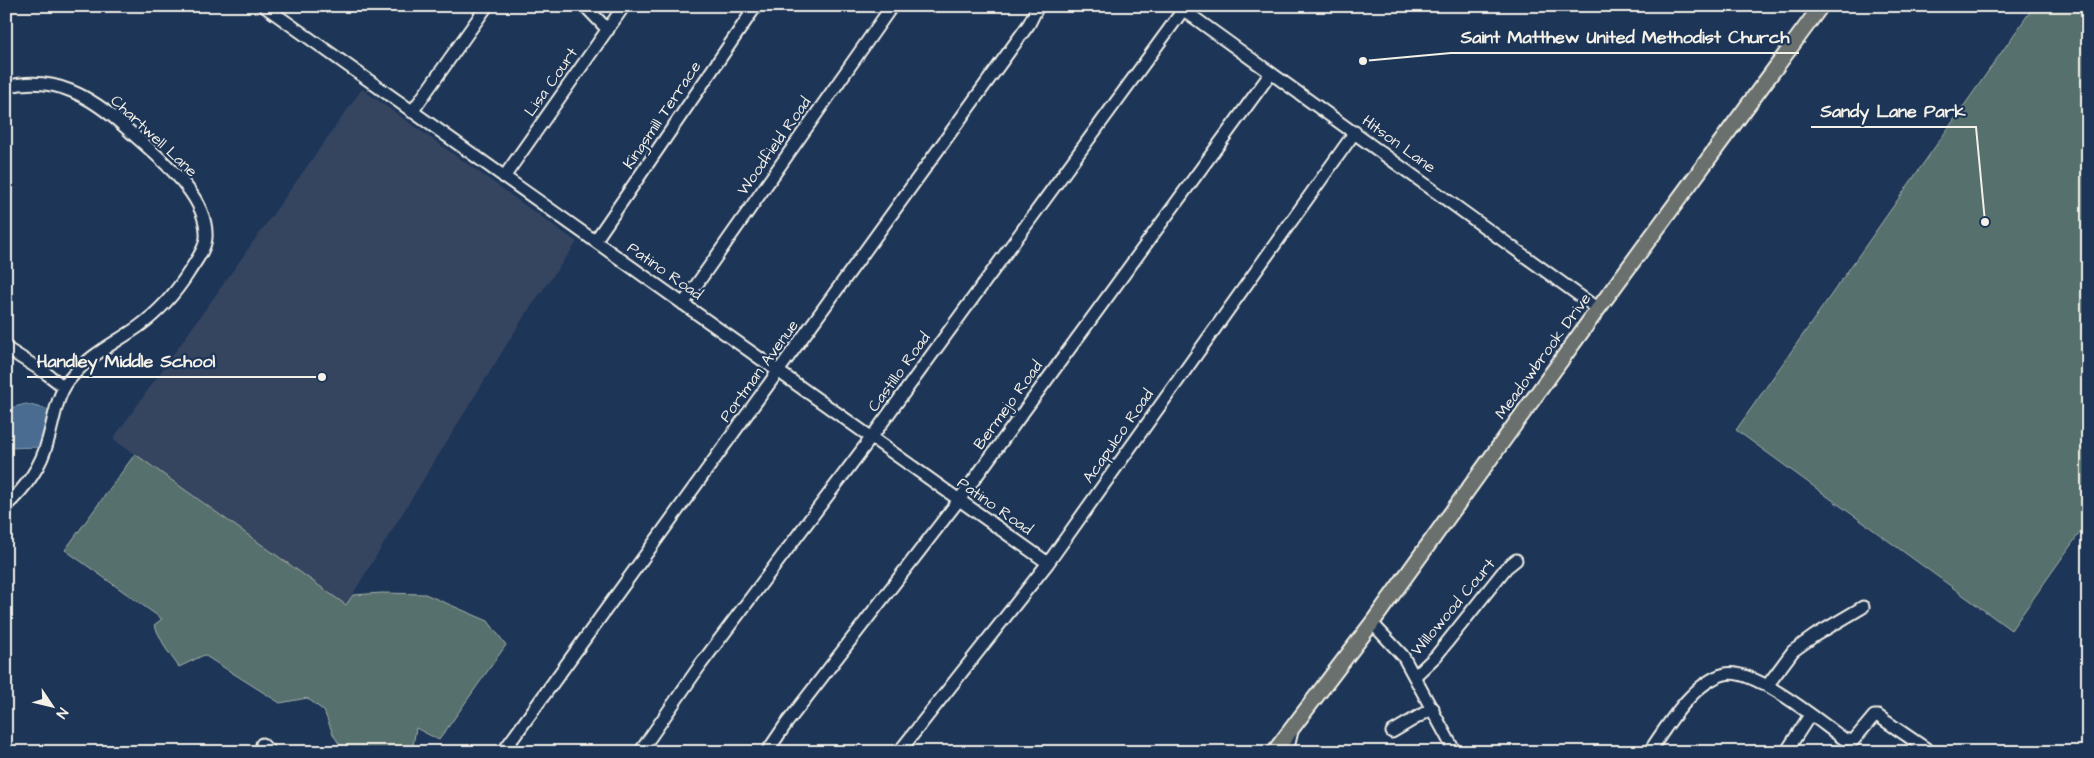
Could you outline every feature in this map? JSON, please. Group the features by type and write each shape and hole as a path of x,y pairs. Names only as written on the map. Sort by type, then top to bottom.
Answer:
{"main road":[{"name":"Meadowbrook Drive","path":"1274,752 1372,623 1598,309 1821,6"}],"street":[{"name":"Patino Road","path":"264,6 1048,563"},
{"path":"412,112 487,6"},
{"path":"585,6 608,30"},
{"name":"Lisa Court","path":"504,177 624,6"},
{"name":"Kingsmill Terrace","path":"595,241 756,6"},
{"name":"Woodfield Road","path":"683,304 892,6"},
{"name":"Portman Avenue","path":"503,752 1029,24 1038,6"},
{"name":"Hitson Lane","path":"1181,8 1598,309"},
{"name":"Castillo Road","path":"640,752 701,664 871,438 1181,8"},
{"name":"Bermejo Road","path":"767,752 786,724 959,500 1271,73"},
{"name":"Chartwell Lane","path":"6,87 38,84 62,87 84,96 106,110 178,176 196,203 205,226 206,240 199,256 166,304 138,327 81,365 64,387 48,442 36,472 6,506"},
{"name":"Acapulco Road","path":"899,752 1048,563 1355,132"},
{"path":"6,348 64,387"},
{"name":"Willowood Court","path":"1415,676 1436,656 1506,568 1516,560"},
{"path":"1767,686 1794,651 1814,636 1863,607"},
{"path":"1372,623 1403,656 1433,708 1455,752"},
{"path":"1649,752 1690,697 1714,679 1725,674 1741,674 1767,686 1844,739 1853,741 1874,716 1878,716 1925,750"},
{"path":"1392,732 1433,708"},
{"path":"1786,752 1810,715"},
{"path":"1286,752 1293,727"}],"shaded area":[{"path":"362,89 577,242 525,315 346,605 113,439"},
{"path":"26,404 50,410 40,447 6,448 6,409"}],"green space":[{"path":"2034,6 2075,6 2088,15 2088,521 2011,630 1736,430"},
{"path":"135,454 346,605 353,595 382,593 425,594 488,621 506,645 439,740 416,728 412,752 344,752 333,734 324,711 307,698 280,703 204,655 179,667 166,649 154,625 162,619 65,550"}],"place":[{"name":"Saint Matthew United Methodist Church","path":"1363,61"},
{"name":"Sandy Lane Park","path":"1985,222"},
{"name":"Handley Middle School","path":"322,377"}]}
